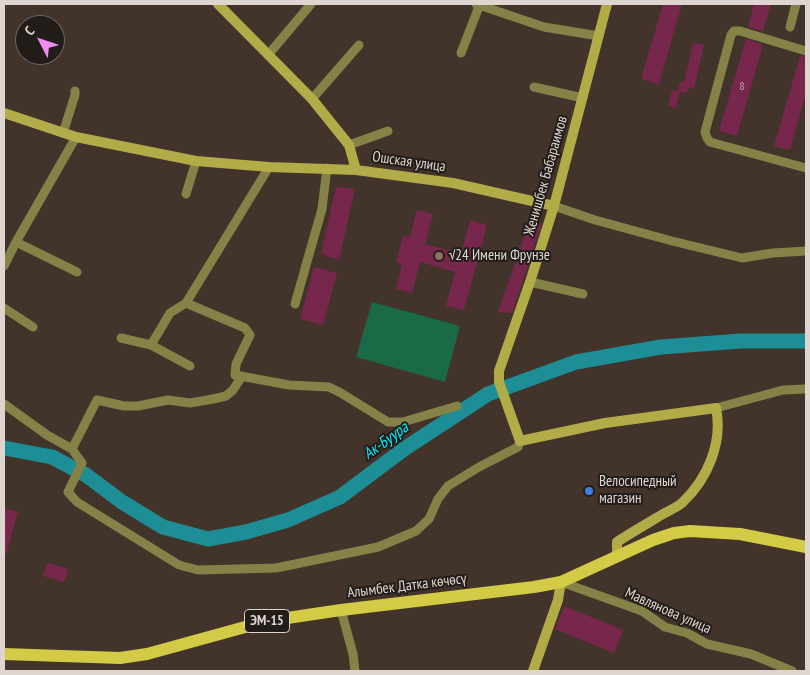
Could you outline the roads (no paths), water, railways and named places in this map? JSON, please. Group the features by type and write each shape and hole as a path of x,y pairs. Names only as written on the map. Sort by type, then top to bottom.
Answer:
{"main road":[{"name":"Алымбек Датка көчөсү","path":"4,654 120,658 147,654 267,621 341,610 534,588 561,582 617,555 674,533 690,531 740,534 806,547"}],"street":[{"path":"218,4 312,99 349,145 356,170"},
{"path":"268,55 311,4"},
{"path":"461,52 478,4 544,27 599,36"},
{"name":"Женишбек Бабараимов","path":"520,441 499,382 499,371 554,206 607,4"},
{"path":"790,27 796,4"},
{"path":"806,51 740,30 734,31 731,35 705,132 706,138 710,142 806,165"},
{"path":"312,99 359,45"},
{"path":"534,87 583,98"},
{"path":"63,133 75,91"},
{"name":"Ошская улица","path":"4,113 76,137 196,161 269,167 356,170 453,183 554,206 594,220 742,258 773,253 806,251"},
{"path":"349,145 388,131"},
{"path":"5,262 76,137"},
{"path":"186,194 196,161"},
{"path":"151,345 170,313 186,303 269,167"},
{"path":"296,304 322,209 327,168"},
{"path":"16,242 77,272"},
{"path":"530,282 583,294"},
{"path":"186,303 248,331 250,336 234,369 235,375 288,385 329,387 388,422 403,422 457,406"},
{"path":"4,308 33,327"},
{"path":"121,338 151,345 190,366"},
{"path":"72,449 97,400 124,406 138,406 168,400 190,403 226,396 234,390 242,376"},
{"path":"4,404 47,435 72,449 82,463 68,492 77,502 179,565 198,570 276,568 378,547 416,531 429,519 438,500 448,486 479,467 518,447 520,441 605,424 716,408 783,390 806,389"},
{"path":"617,555 617,542 682,503 698,485 714,452 718,419 716,408"},
{"path":"533,671 558,600 561,582"},
{"name":"Мавлянова улица","path":"561,582 642,611 665,627 687,633 707,644 751,654 792,671"},
{"path":"341,610 353,654 355,671"}],"waterway":[{"name":"Ак-Буура","path":"4,448 52,457 86,475 122,502 163,527 208,539 246,532 288,520 340,497 404,449 488,394 576,362 661,347 741,341 806,341"}],"place":[{"name":"√24 Имени Фрунзе","path":"439,256"},
{"name":"Велосипедный магазин","path":"589,491"}]}
